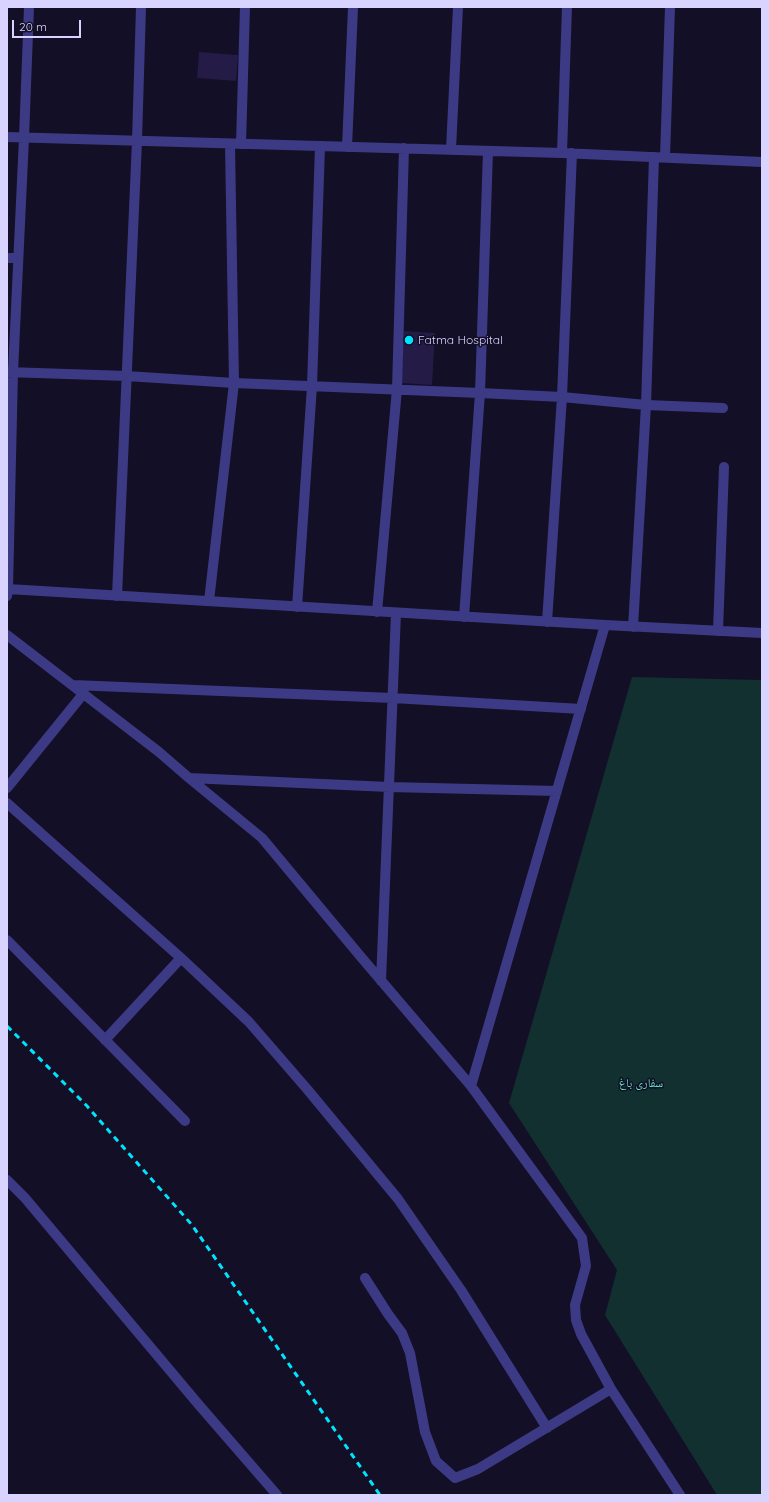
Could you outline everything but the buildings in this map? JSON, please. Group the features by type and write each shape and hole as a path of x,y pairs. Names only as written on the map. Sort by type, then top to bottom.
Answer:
{"street":[{"path":"29,7 18,258 10,372 8,592 209,601 633,627 762,633"},
{"path":"117,596 137,141 141,7"},
{"path":"241,144 246,7"},
{"path":"347,147 352,7"},
{"path":"451,149 458,7"},
{"path":"547,622 562,397 567,153 567,7"},
{"path":"633,627 670,7"},
{"path":"7,137 451,149 762,162"},
{"path":"209,601 234,383 230,144"},
{"path":"297,607 312,386 320,146"},
{"path":"378,612 397,389 404,148"},
{"path":"464,617 480,393 488,151"},
{"path":"7,258 18,258"},
{"path":"10,372 127,376 234,383 562,397 646,405 722,408"},
{"path":"718,631 724,467"},
{"path":"381,981 396,613"},
{"path":"471,1086 605,625"},
{"path":"7,634 160,752 262,838 471,1086 582,1238 586,1266 575,1306 576,1320 580,1334 611,1389 680,1495"},
{"path":"73,685 393,698 581,709"},
{"path":"7,788 84,693"},
{"path":"189,778 389,787 557,791"},
{"path":"7,803 181,958 250,1022 398,1199 461,1290 547,1428"},
{"path":"7,940 185,1122"},
{"path":"105,1040 181,958"},
{"path":"7,1180 25,1198 199,1405 277,1495"},
{"path":"365,1278 402,1333 410,1353 425,1432 436,1461 455,1478 478,1469 611,1389"}],"green space":[{"name":"سفاری باغ","path":"632,677 762,680 762,1495 717,1495 605,1315 617,1270 509,1103"}],"railway":[{"path":"7,1026 87,1106 192,1225 380,1495"}],"place":[{"name":"Fatma Hospital","path":"409,340"}]}
